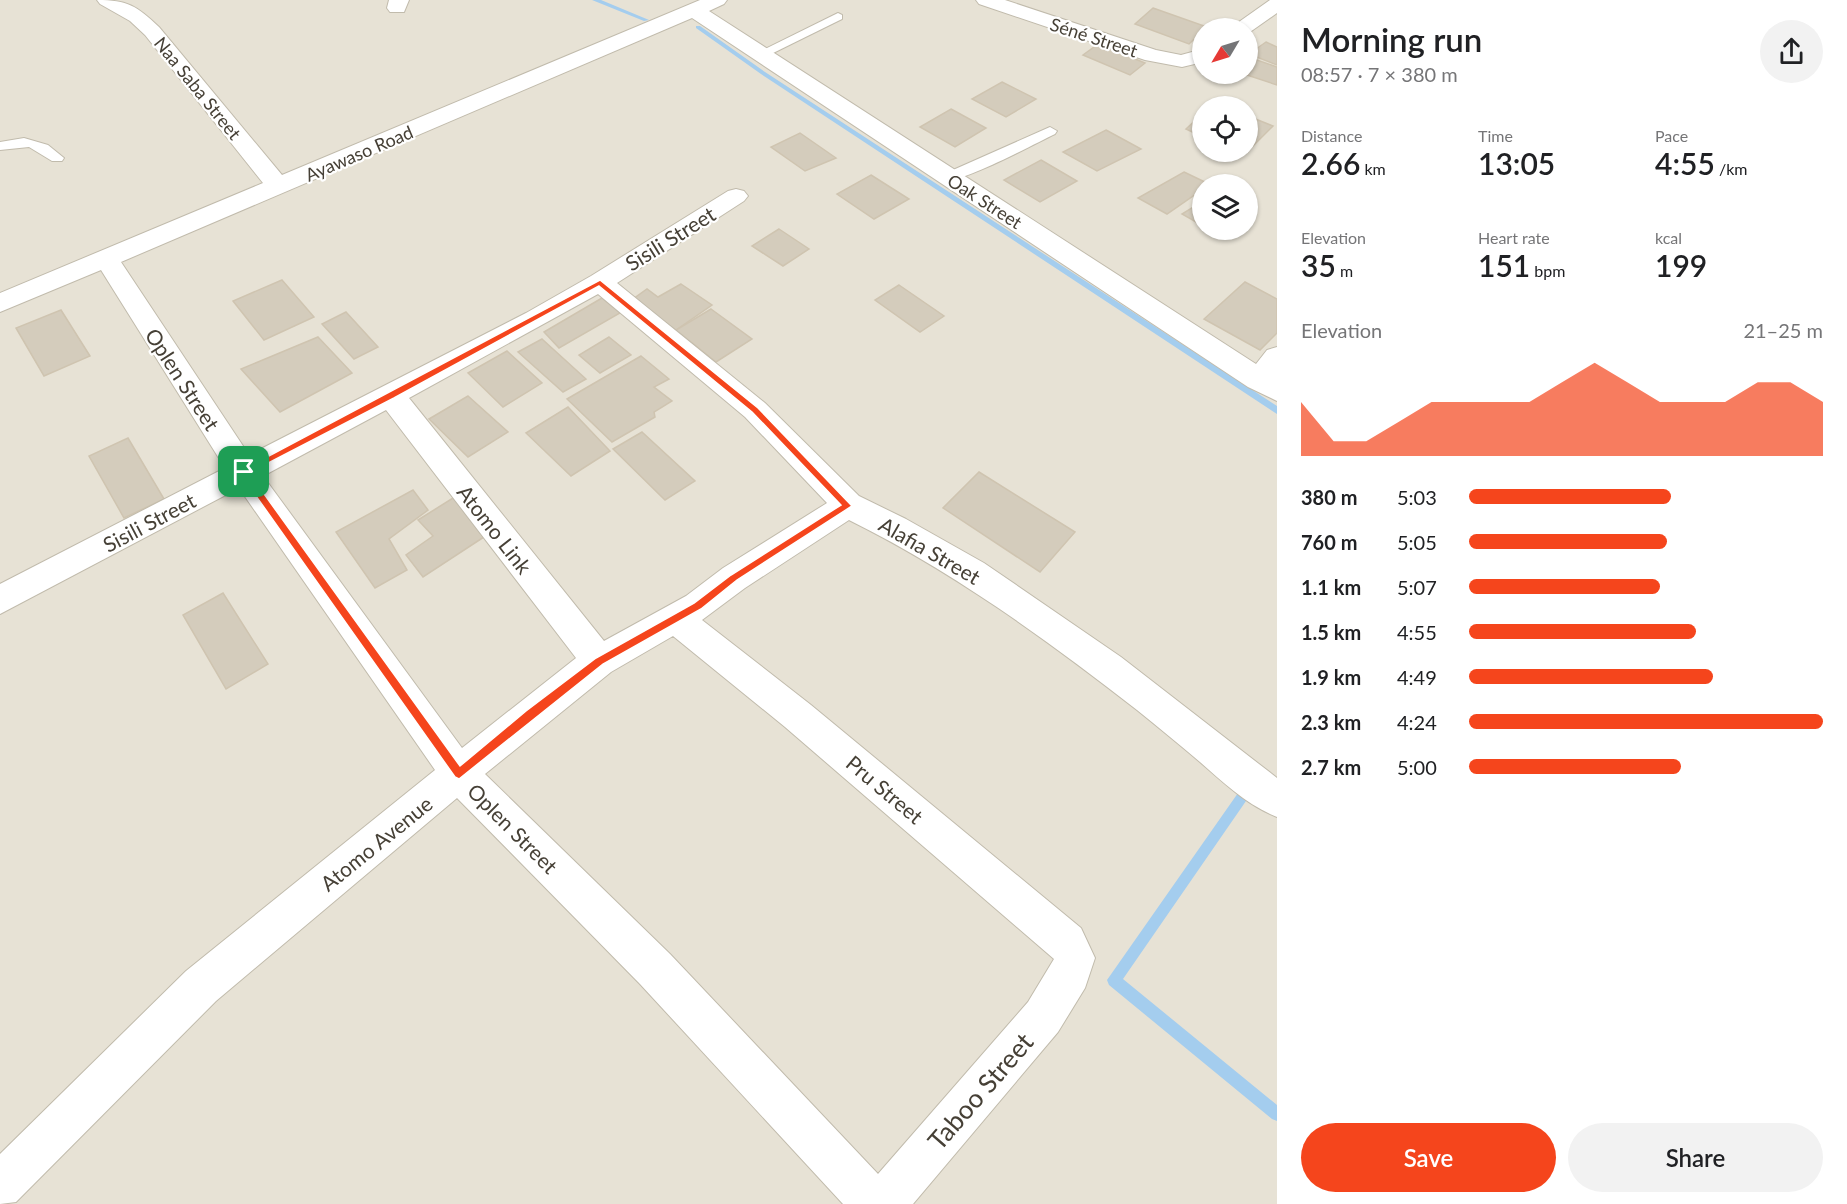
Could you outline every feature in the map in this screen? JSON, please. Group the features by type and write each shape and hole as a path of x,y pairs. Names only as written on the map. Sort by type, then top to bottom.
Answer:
{"street":[{"name":"Naa Saba Street","path":"107,0 137,17 152,31 279,187"},
{"name":"Ayawaso Road","path":"5,292 106,259 717,0"},
{"name":"Séné Street","path":"986,0 1013,4 1152,56 1182,61 1192,59"},
{"path":"1258,18 1277,4"},
{"name":"Oak Street","path":"694,10 1268,385"},
{"name":"Sisili Street","path":"0,600 391,396 600,282 736,196"},
{"name":"Oplen Street","path":"106,259 244,472 459,774 655,969 874,1204"},
{"name":"Alafia Street","path":"600,282 755,410 848,506 895,528 973,573 1109,668 1182,724 1252,783 1277,800"},
{"path":"1268,385 1277,357"},
{"name":"Atomo Link","path":"391,396 599,661"},
{"name":"Atomo Avenue","path":"0,1186 201,986 530,714 599,661 698,606 734,578 848,506"},
{"name":"Pru Street","path":"675,618 789,708 1067,942 1075,958 1070,973"},
{"name":"Taboo Street","path":"883,1204 1043,1017 1070,973"}],"lane":[{"path":"761,54 838,17"},
{"path":"949,177 993,159 1050,131"},
{"path":"0,146 33,142 42,145 57,158"}],"shaded area":[{"path":"0,0 1277,0 1277,1204 0,1204"}],"building":[{"path":"1153,8 1192,22 1192,41 1189,44 1135,24"},
{"path":"1266,42 1277,47 1277,65 1258,58 1258,48"},
{"path":"1098,44 1145,63 1130,75 1083,55"},
{"path":"1258,60 1277,67 1277,85 1258,79"},
{"path":"1002,82 1036,99 1006,117 972,99"},
{"path":"951,109 986,128 955,147 920,127"},
{"path":"1258,120 1273,126 1258,141"},
{"path":"1192,123 1192,132 1186,129"},
{"path":"1106,130 1141,149 1097,171 1063,152"},
{"path":"800,133 836,158 805,171 771,147"},
{"path":"1041,160 1077,181 1040,202 1004,180"},
{"path":"1184,172 1192,176 1192,197 1167,214 1138,198"},
{"path":"871,175 909,199 874,219 837,194"},
{"path":"1192,208 1192,220 1182,214"},
{"path":"779,229 809,249 783,266 752,246"},
{"path":"282,280 314,317 264,340 233,301"},
{"path":"1245,282 1277,299 1277,333 1260,350 1204,319"},
{"path":"681,284 712,305 676,330 633,299 647,289 658,297"},
{"path":"899,285 944,316 920,332 875,300"},
{"path":"602,298 620,313 559,348 544,332"},
{"path":"711,309 752,339 716,362 676,330"},
{"path":"61,310 90,356 44,376 16,328"},
{"path":"346,312 378,347 354,359 322,324"},
{"path":"318,337 352,373 280,412 241,369"},
{"path":"609,337 631,355 600,373 579,355"},
{"path":"542,339 586,379 563,392 518,352"},
{"path":"507,351 542,383 503,407 468,373"},
{"path":"641,356 669,379 654,387 672,401 654,412 655,417 612,442 567,399"},
{"path":"468,396 508,432 468,457 429,419"},
{"path":"568,407 610,451 571,476 526,433"},
{"path":"642,432 695,481 665,500 613,449"},
{"path":"128,438 164,499 124,518 89,456"},
{"path":"979,472 1075,532 1040,572 943,508"},
{"path":"413,490 428,510 389,539 407,570 375,588 336,532"},
{"path":"453,498 487,535 423,577 406,555 433,536 418,520"},
{"path":"223,593 268,664 226,689 183,615"}],"waterway":[{"path":"595,0 646,20"},
{"path":"698,27 763,73 1277,411"},
{"path":"1242,797 1114,980 1277,1114"}],"route":[{"path":"600,282 755,410 848,506 734,578 698,606 599,661 530,714 459,774 244,472 391,396 600,282"}]}
